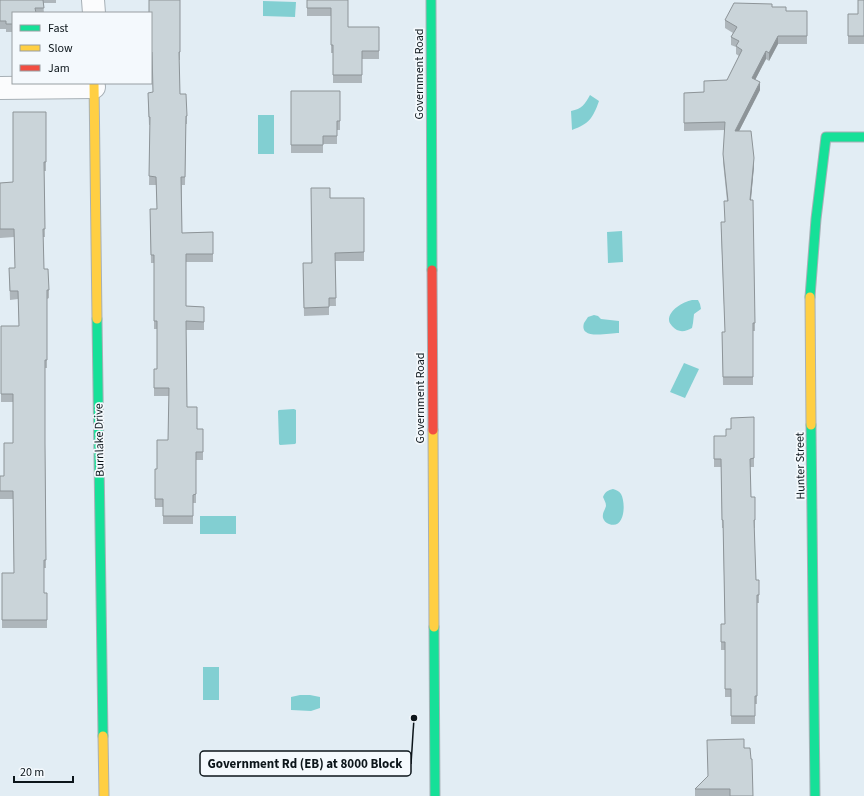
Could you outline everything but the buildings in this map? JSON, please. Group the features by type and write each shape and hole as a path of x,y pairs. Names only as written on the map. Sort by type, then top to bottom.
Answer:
{"street":[{"path":"94,0 94,12"},
{"name":"Government Road","path":"431,0 435,796"},
{"path":"0,88 94,85"},
{"name":"Burnlake Drive","path":"94,85 104,796"},
{"name":"Hunter Street","path":"815,796 810,302 812,261 826,137 864,137"}],"water":[{"path":"263,1 296,2 295,17 263,16"},
{"path":"590,95 599,101 595,112 590,120 572,130 571,111 583,106"},
{"path":"258,115 274,115 274,154 258,154"},
{"path":"622,231 623,262 608,263 607,232"},
{"path":"692,300 698,300 701,309 694,314 692,328 679,331 669,322 671,313 681,305"},
{"path":"594,315 601,319 619,321 619,333 597,335 586,332 584,330 584,323 588,317"},
{"path":"684,363 699,369 685,398 670,392"},
{"path":"296,410 296,443 280,445 278,411"},
{"path":"613,489 621,494 624,509 621,520 614,525 609,524 603,519 603,513 606,506 603,497 607,492"},
{"path":"200,516 236,516 236,534 200,534"},
{"path":"203,667 219,667 219,700 203,700"},
{"path":"300,695 320,697 320,708 311,711 291,710 291,697"}],"traffic: fast":[{"path":"431,0 432,270"},
{"path":"810,297 816,219 826,137 864,137"},
{"path":"97,319 103,736"},
{"path":"811,425 815,796"},
{"path":"434,627 435,796"}],"traffic: slow":[{"path":"94,84 97,319"},
{"path":"810,297 811,425"},
{"path":"433,430 434,627"},
{"path":"103,736 104,796"}],"traffic: jam":[{"path":"432,270 433,430"}],"place":[{"name":"Government Rd (EB) at 8000 Block","path":"414,718"}]}
